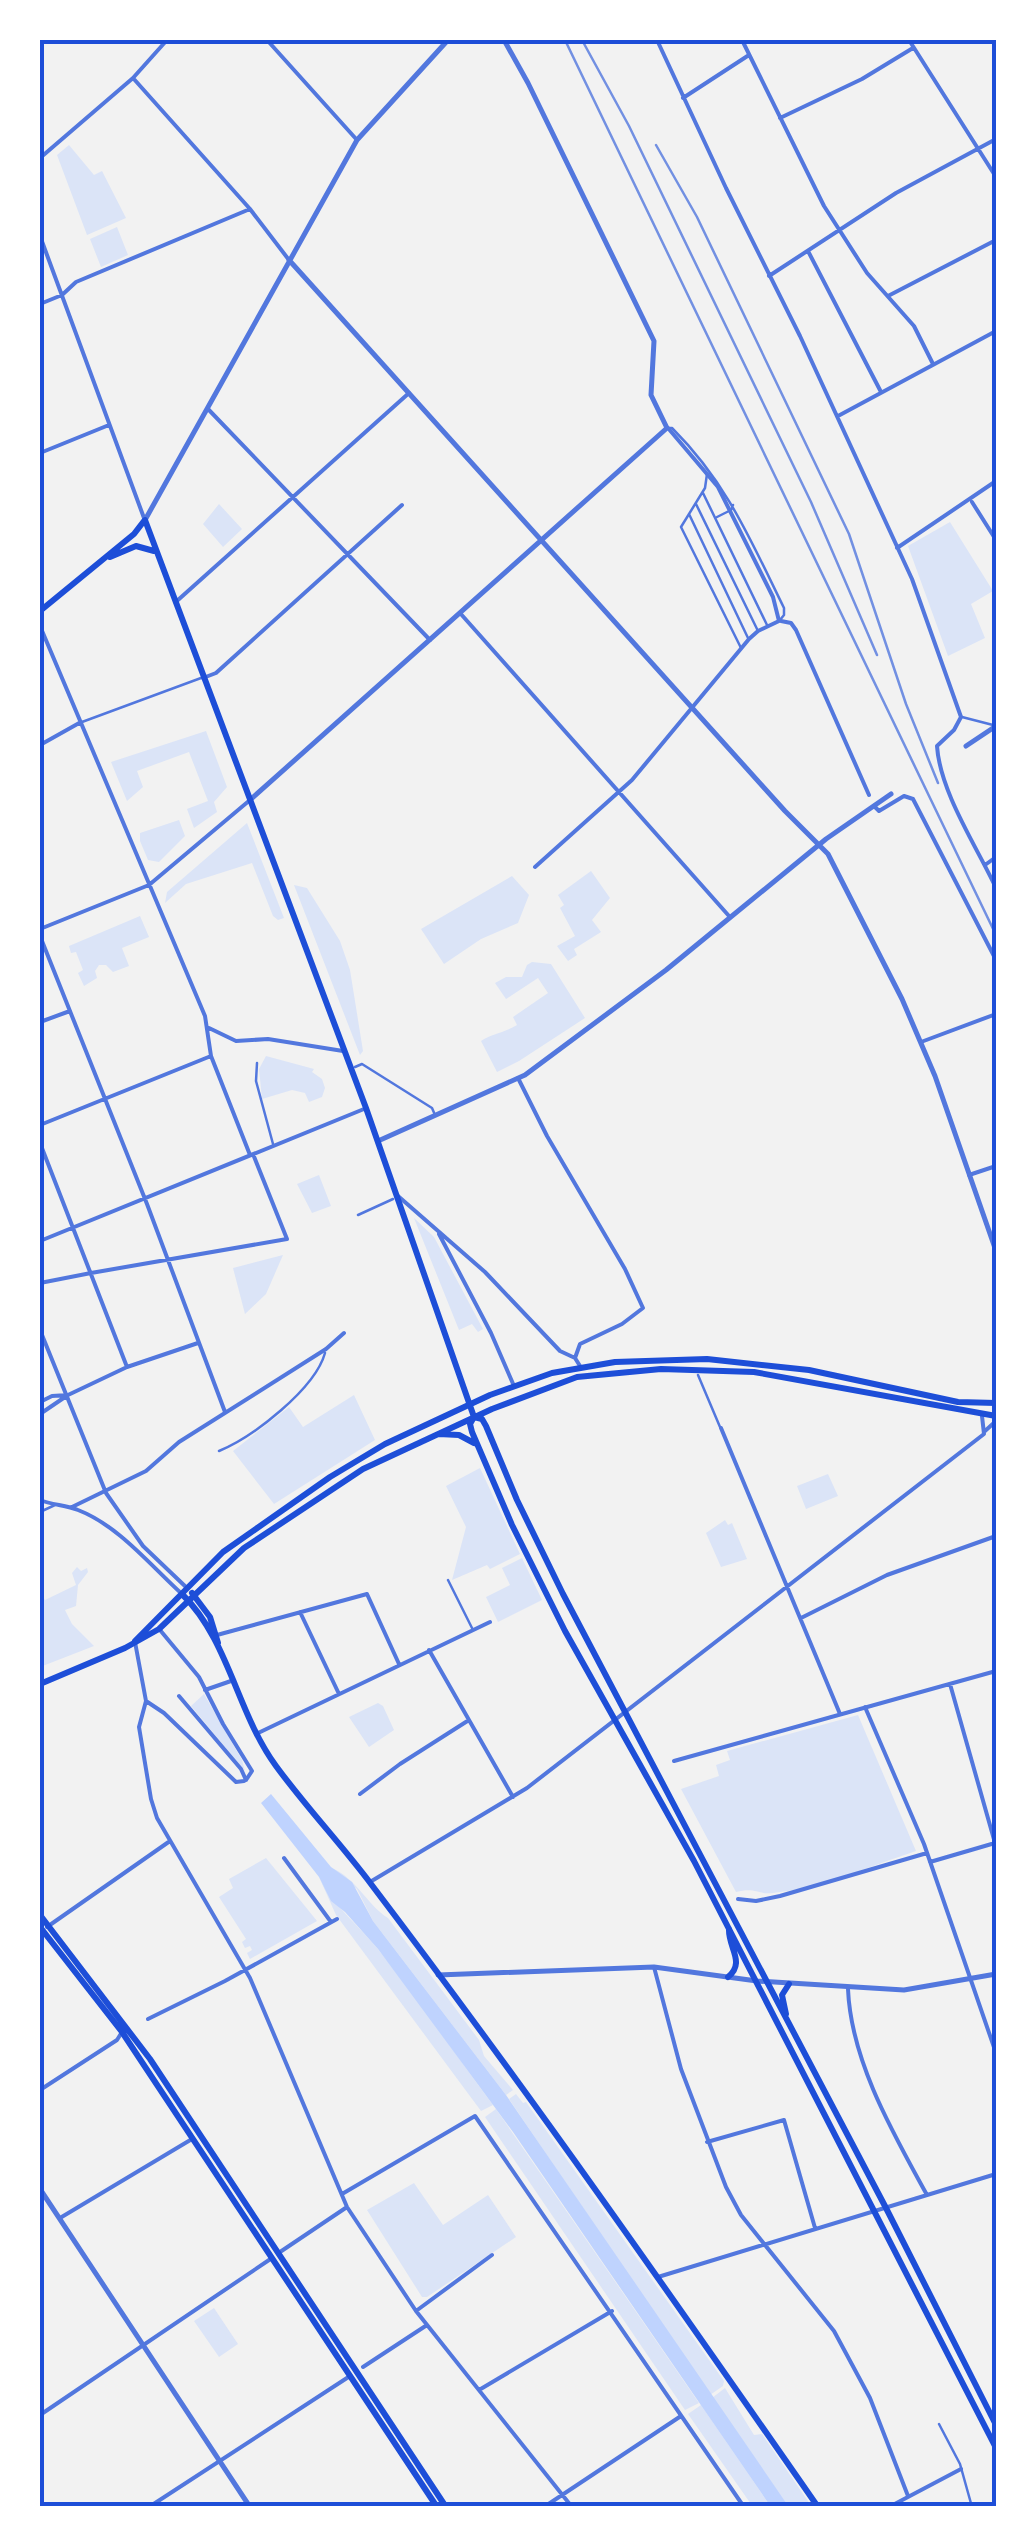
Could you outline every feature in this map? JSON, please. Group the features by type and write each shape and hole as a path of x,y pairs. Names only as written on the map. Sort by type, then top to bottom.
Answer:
{"main road":[{"path":"144,520 366,1108 474,1417"},
{"path":"40,612 134,534 144,520"},
{"path":"101,561 136,546 156,552"},
{"path":"40,1684 159,1628 224,1552 330,1477 385,1444 514,1386 580,1367 658,1358 753,1363 808,1370 958,1402 996,1400"},
{"path":"134,1642 244,1548 363,1468 474,1417 582,1376 698,1368 754,1372 832,1384 996,1419"},
{"path":"474,1417 470,1424 478,1448 528,1560 757,1981 996,2448"},
{"path":"474,1417 482,1419 486,1426 546,1560 996,2425"},
{"path":"438,1434 459,1435 478,1448"},
{"path":"188,1594 219,1649 256,1734 276,1766 370,1882 658,2278 818,2507"},
{"path":"188,1594 210,1617 219,1649"},
{"path":"40,1915 43,1929 119,2036 161,2084 192,2139 275,2256 438,2507"},
{"path":"728,1977 738,1960 729,1928"},
{"path":"43,1929 161,2084 446,2507"},
{"path":"786,2020 782,1995 789,1984"}],"street":[{"path":"40,158 133,78 167,40"},
{"path":"267,40 358,140"},
{"path":"144,520 358,140 448,40"},
{"path":"504,40 654,341 651,396 667,428 728,500 778,610 778,621"},
{"path":"657,40 918,592 960,716 954,730 937,746 938,757 953,800 996,888"},
{"path":"742,40 824,206 867,273 914,326 932,364"},
{"path":"909,40 996,177"},
{"path":"780,118 862,79 913,47"},
{"path":"684,98 749,55"},
{"path":"133,78 290,260 819,846 840,874 922,1042 996,1251"},
{"path":"769,276 900,190 996,138"},
{"path":"40,304 62,295 76,282 250,210"},
{"path":"40,236 144,520"},
{"path":"888,296 996,240"},
{"path":"808,250 881,392"},
{"path":"838,416 996,331"},
{"path":"175,602 409,393"},
{"path":"207,408 430,640"},
{"path":"40,453 110,425"},
{"path":"225,1412 40,932 150,885 667,428"},
{"path":"897,548 996,481"},
{"path":"971,500 996,540"},
{"path":"203,678 216,673 402,504"},
{"path":"460,613 731,918"},
{"path":"535,868 619,792 748,640 758,630 778,621 791,623 796,630 870,795"},
{"path":"40,626 209,1028 210,1056 286,1239 40,1283"},
{"path":"40,745 81,722"},
{"path":"966,746 996,726"},
{"path":"378,1141 518,1078 892,794"},
{"path":"874,806 878,811 904,796 914,799 996,960"},
{"path":"985,864 996,857"},
{"path":"40,1022 70,1011"},
{"path":"922,1042 996,1014"},
{"path":"209,1028 236,1041 268,1039 343,1051"},
{"path":"40,1125 210,1056"},
{"path":"518,1078 576,1187 626,1269 643,1308 622,1324 580,1344 575,1358 582,1376"},
{"path":"40,1241 366,1108"},
{"path":"40,1143 128,1368"},
{"path":"970,1175 996,1166"},
{"path":"398,1196 486,1272 560,1351 575,1358"},
{"path":"438,1231 514,1386"},
{"path":"40,1330 106,1493 135,1536 188,1594"},
{"path":"72,1508 146,1471 179,1442 326,1349 344,1333"},
{"path":"40,1414 68,1395 140,1362 198,1343"},
{"path":"40,1402 68,1395"},
{"path":"982,1416 986,1431"},
{"path":"370,1882 514,1797 959,1453 996,1419"},
{"path":"721,1428 840,1714"},
{"path":"41,1502 72,1508 95,1518 188,1594"},
{"path":"801,1618 887,1575 996,1536"},
{"path":"217,1634 367,1594 399,1664"},
{"path":"300,1612 338,1694"},
{"path":"256,1734 490,1622"},
{"path":"146,1701 164,1712 236,1782 246,1780 252,1771 199,1677 159,1628"},
{"path":"134,1642 146,1701 139,1727 151,1800 246,1970 347,2208 416,2311 572,2507"},
{"path":"429,1650 514,1797"},
{"path":"674,1761 996,1671"},
{"path":"205,1690 231,1681"},
{"path":"930,1862 995,1843 950,1684"},
{"path":"179,1696 241,1768 246,1780"},
{"path":"865,1707 927,1853 996,2054"},
{"path":"360,1794 469,1720"},
{"path":"43,1929 170,1840"},
{"path":"738,1898 756,1902 927,1853"},
{"path":"284,1858 330,1922"},
{"path":"148,2020 337,1918"},
{"path":"438,1975 654,1967 767,1982 904,1990 996,1974"},
{"path":"654,1967 681,2069 707,2142 740,2214 804,2290 852,2363 870,2398 908,2496"},
{"path":"848,1989 849,2006 868,2072 898,2143 927,2195"},
{"path":"40,2090 119,2036"},
{"path":"342,2194 475,2116 744,2507"},
{"path":"707,2142 784,2120 814,2228"},
{"path":"60,2218 192,2139"},
{"path":"658,2278 996,2174"},
{"path":"40,2188 250,2507"},
{"path":"40,2415 347,2208"},
{"path":"416,2311 492,2255"},
{"path":"479,2390 612,2311"},
{"path":"363,2367 427,2325"},
{"path":"150,2507 350,2376"},
{"path":"544,2507 681,2416"},
{"path":"890,2507 961,2470"}],"lane":[{"path":"667,428 672,428 700,458 728,500"},
{"path":"704,468 708,476 703,492 681,526 742,648"},
{"path":"703,492 768,626"},
{"path":"696,502 758,630"},
{"path":"716,518 732,508"},
{"path":"688,513 748,640"},
{"path":"81,722 203,678"},
{"path":"960,716 996,726"},
{"path":"257,1063 263,1118 274,1146"},
{"path":"350,1069 362,1064 432,1108 436,1116"},
{"path":"358,1214 398,1196"},
{"path":"219,1451 247,1438 296,1395 320,1365 326,1349"},
{"path":"698,1368 698,1378 721,1428"},
{"path":"40,1512 55,1505"},
{"path":"126,1541 135,1536"},
{"path":"448,1580 473,1630"},
{"path":"939,2424 961,2470 972,2507"}],"shaded area":[{"path":"69,145 94,175 102,171 126,218 87,235 57,155"},
{"path":"117,227 128,255 101,267 90,239"},
{"path":"219,504 242,529 223,547 203,524"},
{"path":"950,522 993,591 971,604 985,638 948,656 908,546"},
{"path":"206,731 227,787 214,802 217,812 194,828 187,809 208,801 189,752 137,771 143,787 127,801 111,762"},
{"path":"179,820 185,836 159,862 148,860 140,833"},
{"path":"247,823 284,918 278,920 273,916 252,863 186,884 165,903 167,892"},
{"path":"591,871 610,898 592,920 601,932 574,949 577,955 568,961 557,946 575,936 560,908 564,905 558,895"},
{"path":"512,876 529,895 518,923 481,939 444,964 421,929"},
{"path":"294,885 307,888 340,941 350,970 363,1051 360,1055"},
{"path":"140,916 149,937 122,948 129,966 113,972 106,965 99,965 95,971 97,978 84,986 78,973 83,970 76,952 71,953 69,946"},
{"path":"532,962 551,964 585,1018 497,1072 481,1041 517,1025 513,1017 548,993 538,978 506,999 495,983 506,977 522,977"},
{"path":"266,1056 314,1069 312,1072 322,1079 325,1088 322,1097 309,1102 305,1093 292,1090 262,1099 259,1069"},
{"path":"319,1175 331,1206 312,1213 297,1184"},
{"path":"414,1218 434,1237 483,1329 478,1332 472,1324 459,1330"},
{"path":"283,1255 266,1294 245,1314 233,1268"},
{"path":"354,1395 375,1440 274,1504 233,1451 289,1407 303,1427"},
{"path":"480,1468 520,1554 490,1569 487,1565 452,1580 466,1527 446,1486"},
{"path":"828,1474 838,1496 806,1509 797,1486"},
{"path":"725,1520 728,1525 732,1523 747,1559 721,1567 706,1533"},
{"path":"522,1558 542,1600 498,1622 486,1597 510,1585 502,1568"},
{"path":"77,1567 81,1571 87,1568 88,1572 78,1585 76,1606 65,1610 72,1624 94,1646 40,1667 40,1593 45,1600 76,1585 72,1573"},
{"path":"204,1694 242,1760 245,1771 191,1706"},
{"path":"378,1703 394,1730 369,1747 349,1717"},
{"path":"858,1715 916,1851 809,1886 773,1893 736,1892 681,1789 719,1776 716,1765 730,1760 727,1751"},
{"path":"266,1858 317,1921 250,1959 250,1946 245,1948 242,1942 246,1939 219,1897 233,1888 229,1879"},
{"path":"332,1868 348,1879 388,1918 479,2040 484,2056 513,2090 506,2095 373,1921 357,1889"},
{"path":"319,1877 407,1986 493,2105 481,2111 336,1915"},
{"path":"516,2094 526,2102 724,2381 710,2395 509,2099"},
{"path":"496,2109 699,2403 685,2410 485,2117"},
{"path":"414,2183 443,2225 488,2195 516,2237 422,2297 367,2210"},
{"path":"214,2308 238,2344 219,2357 194,2321"},
{"path":"725,2388 754,2435 762,2434 812,2507 789,2507 712,2398"},
{"path":"701,2405 771,2507 753,2507 688,2414"}],"water":[{"path":"271,1794 331,1867 352,1882 373,1921 506,2095 789,2507 771,2507 513,2132 378,1949 331,1901 319,1877 261,1803"}],"railway":[{"path":"565,40 996,935"},
{"path":"582,40 629,126 811,502 877,655"},
{"path":"656,145 697,217 849,534 906,704 938,783"}]}
